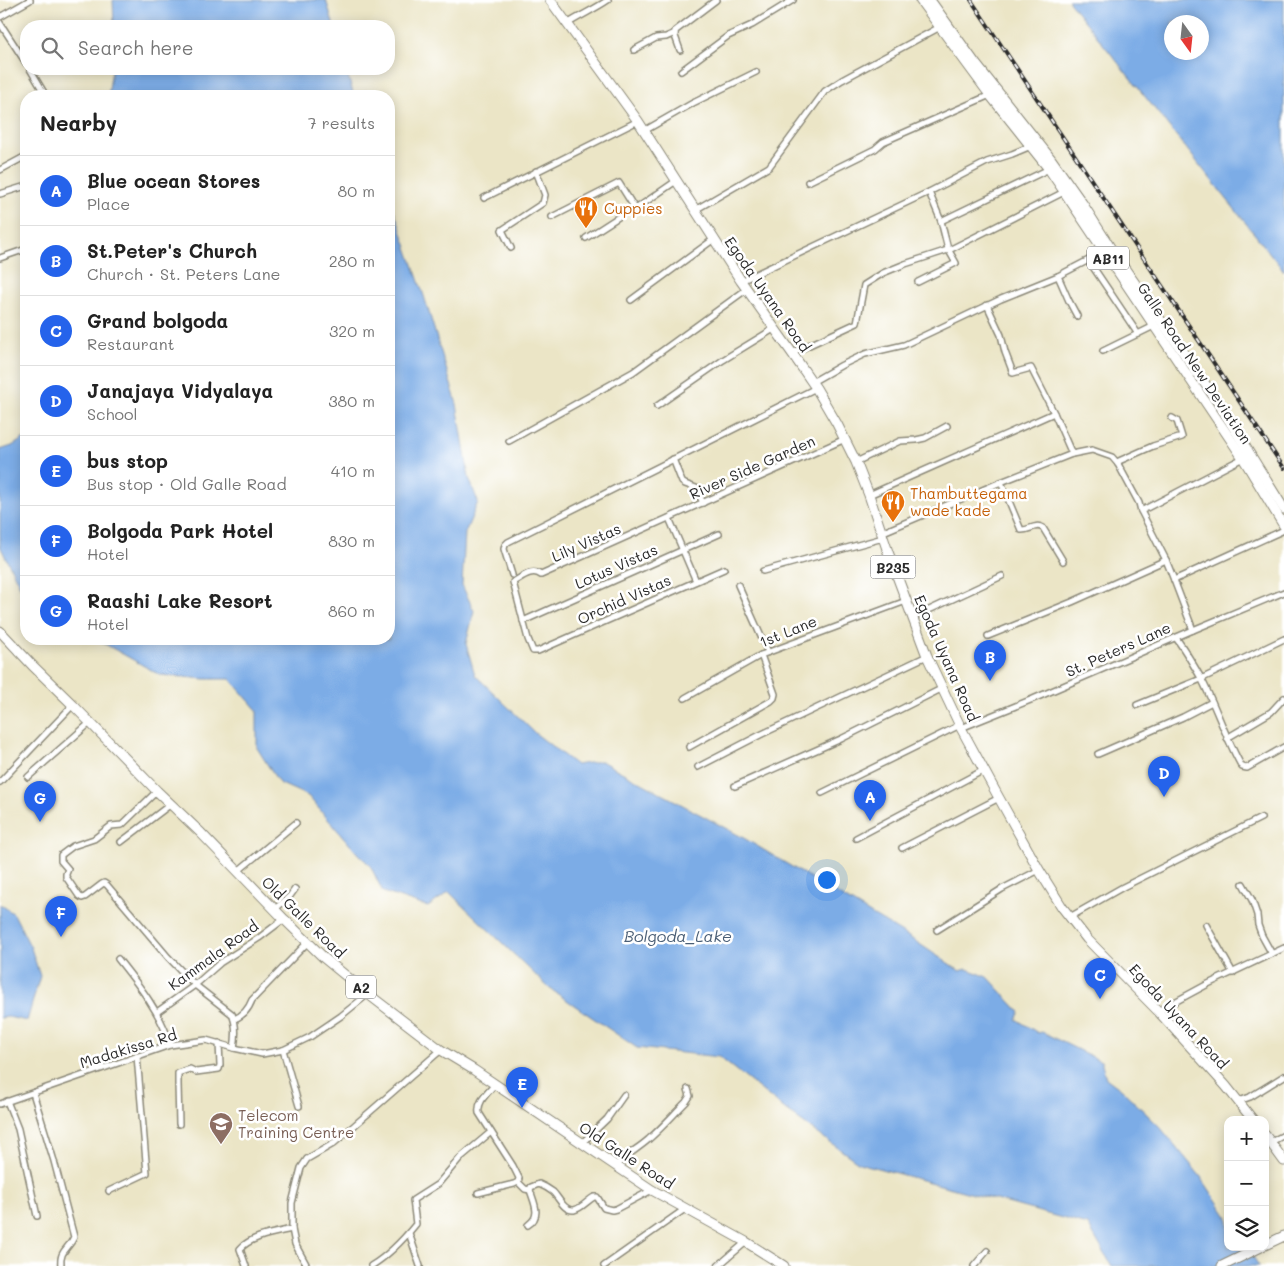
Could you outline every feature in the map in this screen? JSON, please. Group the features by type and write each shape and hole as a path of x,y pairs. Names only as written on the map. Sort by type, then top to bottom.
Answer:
{"main road":[{"name":"Egoda Uyana Road","path":"550,0 638,121 741,281 814,385 845,439 869,495 927,656 984,770 1039,870 1086,938 1158,1011 1239,1101 1250,1116"},
{"name":"Galle Road New Deviation","path":"920,0 990,95 1049,169 1216,401 1284,509"},
{"name":"Galle Road New Deviation","path":"930,0 974,63 1051,159 1082,203 1154,326 1243,458 1284,526"},
{"name":"Old Galle Road","path":"0,631 324,958 368,994 441,1050 495,1084 652,1190 746,1242 781,1265"},
{"path":"1269,1140 1284,1161"},
{"path":"1269,1243 1284,1236"},
{"path":"1222,1266 1253,1251"}],"street":[{"path":"0,17 30,0"},
{"path":"567,24 608,0"},
{"path":"680,50 675,31 716,0"},
{"path":"681,71 728,36 752,25 793,0"},
{"path":"0,23 20,53"},
{"path":"695,210 769,167 825,91 940,27"},
{"path":"634,50 656,38 675,34"},
{"path":"644,130 692,103 756,72"},
{"path":"34,75 42,90"},
{"path":"808,182 883,142 990,95"},
{"path":"484,198 638,121"},
{"path":"741,281 929,192 987,162 1031,146"},
{"path":"0,170 20,159"},
{"path":"941,221 1049,169"},
{"path":"511,248 502,230 543,203 545,195 536,172"},
{"path":"586,238 634,207 637,208 676,181"},
{"path":"552,217 619,184 634,207"},
{"path":"0,194 20,188"},
{"path":"918,282 956,264 948,249 941,221 929,192"},
{"path":"792,353 857,323 864,286 883,273 948,249 1064,192"},
{"path":"631,300 714,239"},
{"path":"512,575 504,549 508,542 814,385 842,365 865,354 904,345 987,305 1058,276 1108,250"},
{"path":"0,258 20,251"},
{"path":"1089,261 1138,334"},
{"path":"1058,276 1077,316"},
{"path":"509,442 633,372 747,289"},
{"path":"987,305 1001,334 1013,373 1031,368 1072,454"},
{"path":"1103,351 1154,326"},
{"path":"657,406 723,360 775,328"},
{"path":"869,495 1054,413"},
{"path":"1118,464 1119,461 1134,454 1182,437 1177,421 1172,418"},
{"path":"856,462 900,441 925,438 947,426"},
{"name":"River Side Garden","path":"670,518 845,439"},
{"path":"763,571 882,535 1002,482 1072,454 1092,450 1112,457 1118,464 1166,560 1193,630"},
{"path":"1141,511 1243,458"},
{"path":"673,459 682,482 696,488 703,503"},
{"path":"1002,482 1021,530 1036,526 1043,528 1063,561"},
{"path":"670,518 696,581"},
{"name":"Lily Vistas","path":"523,621 513,582 533,572 541,575 670,518"},
{"path":"1174,580 1284,530"},
{"name":"Lotus Vistas","path":"523,621 718,534"},
{"path":"988,636 1072,602 1166,560"},
{"name":"Orchid Vistas","path":"523,621 533,651 538,651 724,569"},
{"path":"912,618 1002,576"},
{"path":"738,585 768,652"},
{"name":"St. Peters Lane","path":"822,793 961,726 1033,699 1284,592"},
{"name":"1st Lane","path":"685,698 761,655 906,601"},
{"path":"1176,638 1202,679 1227,738 1242,767 1247,768 1284,747"},
{"path":"1137,705 1202,679 1284,639"},
{"path":"688,747 774,698 775,694 761,655"},
{"path":"698,767 760,735 927,656"},
{"path":"735,786 841,738 943,688"},
{"path":"1227,738 1271,712 1284,698"},
{"path":"1098,754 1183,717 1212,702"},
{"path":"0,782 73,705"},
{"path":"28,777 91,722"},
{"path":"856,838 984,770"},
{"path":"157,791 122,826 111,826 94,839 73,846 61,855 61,861 68,869 66,877 79,896 85,897 102,884 107,885 168,957 196,985 232,1014 236,1037 234,1048"},
{"path":"902,848 999,798"},
{"path":"120,842 171,804"},
{"path":"1070,917 1123,887 1261,818"},
{"path":"238,871 296,823"},
{"path":"937,930 1002,889 1039,870"},
{"path":"1243,884 1252,900 1262,936 1272,954"},
{"path":"275,909 295,889"},
{"name":"Kammala Road","path":"156,1012 196,985 220,962 259,938 284,918"},
{"path":"1206,925 1232,973"},
{"path":"234,1019 239,1018 252,1000 308,942"},
{"path":"1158,1011 1208,984 1284,948"},
{"path":"118,959 131,974 156,1012 167,1032 170,1045"},
{"name":"Madakissa Rd","path":"0,1104 170,1045 206,1040 262,1054 283,1050 310,1036 341,1016 368,994"},
{"path":"179,1124 178,1072 190,1069 196,1072 219,1069 219,1043"},
{"path":"283,1050 299,1106"},
{"path":"307,1266 295,1244 292,1229 292,1203 302,1168 307,1159 333,1144 441,1050"},
{"path":"109,1191 147,1173 137,1056"},
{"path":"1239,1101 1250,1097 1284,1076"},
{"path":"495,1084 483,1099 479,1107 479,1113 513,1166 519,1178 518,1182 525,1189 530,1190"},
{"path":"616,1166 625,1156 654,1135 686,1102 690,1096 688,1089"},
{"path":"33,1093 74,1237 62,1252 61,1266"},
{"path":"582,1143 607,1119 624,1095"},
{"path":"7,1101 18,1129 36,1216"},
{"path":"372,1266 384,1258 416,1224 413,1200 438,1184 460,1158 491,1132"},
{"path":"1269,1139 1284,1135"},
{"path":"478,1193 518,1182"},
{"path":"530,1190 531,1187 539,1184 556,1195 564,1206 571,1210 575,1210 597,1196 604,1208 612,1210 652,1190"},
{"path":"528,1225 536,1218 530,1190"},
{"path":"604,1266 685,1209"},
{"path":"246,1266 240,1249 244,1245 292,1229"},
{"path":"409,1232 420,1266"},
{"path":"718,1266 746,1242"},
{"path":"974,1266 987,1251"}],"water":[{"path":"113,0 326,0 332,20 114,20"},
{"path":"1068,0 1284,0 1284,271"},
{"path":"111,75 348,75 352,90 109,90"},
{"name":"Bolgoda_Lake","path":"395,213 424,296 457,404 469,478 478,502 465,533 462,585 474,611 466,644 475,675 535,733 576,765 601,761 742,837 909,937 960,971 967,969 988,977 1020,1012 1016,1019 1038,1033 1042,1032 1101,1061 1106,1078 1122,1090 1160,1127 1201,1177 1224,1212 1224,1251 1250,1251 1259,1266 1112,1266 1088,1225 859,1163 799,1120 719,1057 637,1048 549,988 449,892 428,907 383,892 370,865 358,854 308,796 279,783 257,748 257,710 230,679 160,675 107,645 395,645"},
{"path":"20,441 20,586 0,546 0,450"},
{"path":"0,904 14,914 31,948 40,976 27,1021 8,1017 0,1018"}],"railway":[{"path":"971,0 1284,468"}],"place":[{"name":"Cuppies","path":"586,229"},
{"name":"Thambuttegama wade kade","path":"893,523"},
{"name":"St.Peter's Church","path":"990,681"},
{"name":"Janajaya Vidyalaya","path":"1164,797"},
{"name":"Blue ocean Stores","path":"870,821"},
{"name":"Raashi Lake Resort","path":"40,822"},
{"name":"Bolgoda Park Hotel","path":"61,937"},
{"name":"Grand bolgoda","path":"1100,999"},
{"name":"bus stop","path":"522,1108"},
{"name":"Telecom Training Centre","path":"221,1145"}]}
